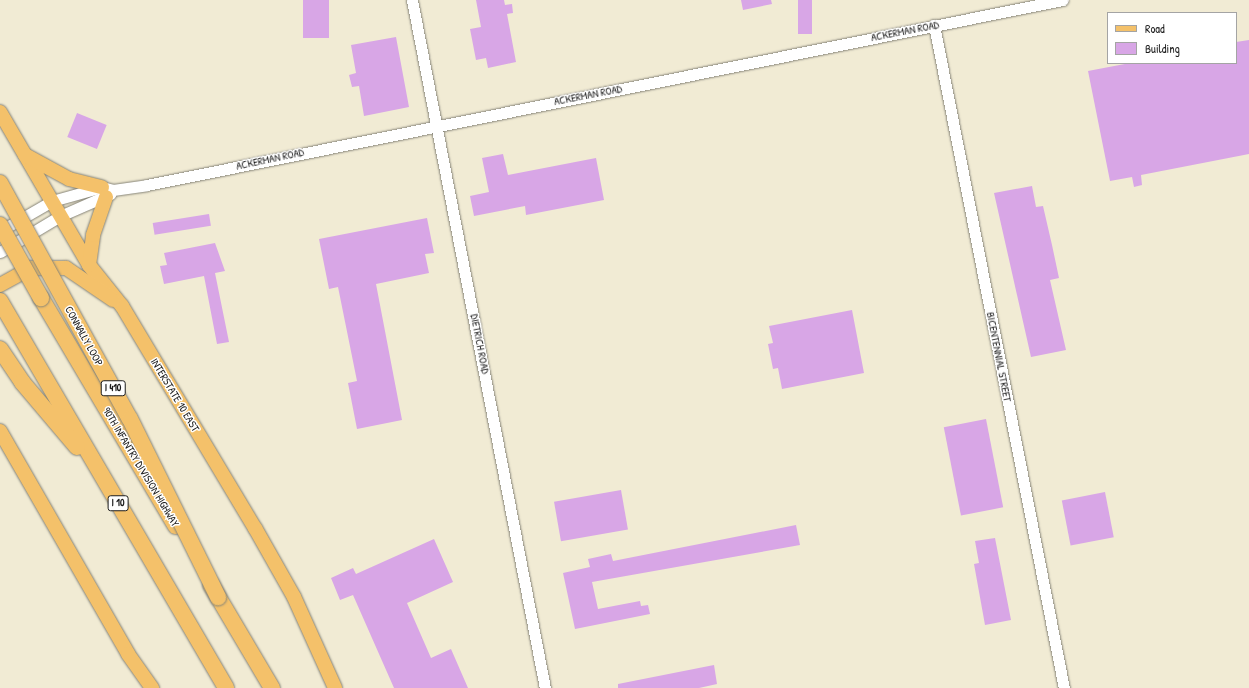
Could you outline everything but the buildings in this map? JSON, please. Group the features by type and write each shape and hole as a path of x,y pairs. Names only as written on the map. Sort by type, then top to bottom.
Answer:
{"highway":[{"name":"CONNALLY LOOP","path":"0,184 130,419 218,597"},
{"name":"90TH INFANTRY DIVISION HIGHWAY","path":"0,225 41,298 272,688"},
{"name":"I 10","path":"0,301 226,688"},
{"path":"0,349 22,382 106,481"}],"main road":[{"name":"INTERSTATE 10 EAST","path":"0,112 89,265 122,306 294,597 335,688"},
{"path":"25,155 69,179 107,192 93,234 89,265"},
{"path":"0,285 31,268 66,268 122,306"},
{"path":"0,431 128,654 152,688"}],"street":[{"name":"DIETRICH ROAD","path":"412,0 438,126 545,688"},
{"name":"ACKERMAN ROAD","path":"0,231 52,201 107,192 1062,0"},
{"name":"BICENTENNIAL STREET","path":"934,25 1064,688"},
{"name":"ACKERMAN ROAD","path":"0,252 60,216 107,192"}]}
